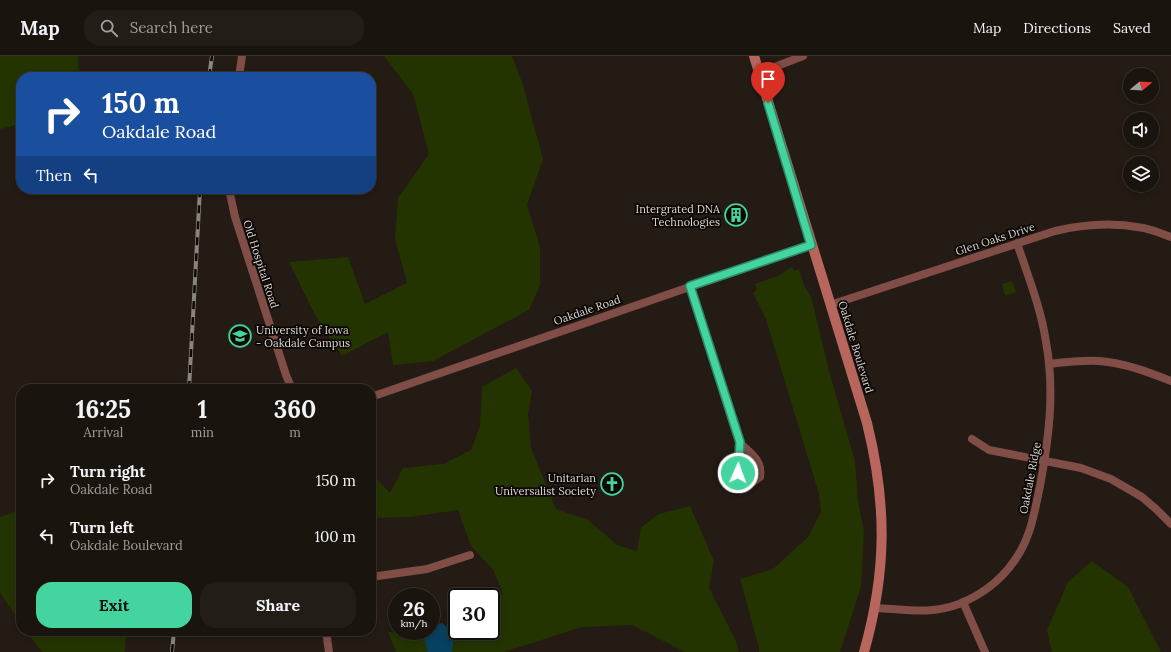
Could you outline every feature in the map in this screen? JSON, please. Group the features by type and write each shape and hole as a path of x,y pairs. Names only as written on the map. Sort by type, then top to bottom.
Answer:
{"main road":[{"name":"Oakdale Boulevard","path":"754,56 867,423 875,454 882,508 880,578 875,608 864,652"}],"street":[{"path":"240,72 242,56"},
{"path":"759,73 803,56"},
{"name":"Old Hospital Road","path":"230,194 235,217 257,287 290,384"},
{"name":"Glen Oaks Drive","path":"830,305 1017,243 1055,231 1074,227 1094,224 1133,226 1170,234"},
{"name":"Oakdale Ridge","path":"875,608 926,611 942,609 963,602 986,589 999,579 1020,553 1032,524 1045,461 1050,418 1051,386 1042,321 1017,243"},
{"name":"Oakdale Road","path":"376,395 811,245"},
{"path":"690,286 740,442 738,473 740,480 747,484 760,477 761,468 758,462 740,442"},
{"path":"1049,364 1082,361 1118,364 1136,368 1171,381"},
{"path":"972,439 989,450 1081,468 1111,479 1142,497 1171,524"},
{"path":"376,576 427,569 470,555"},
{"path":"963,602 985,652"},
{"path":"327,636 329,652"}],"green space":[{"path":"0,56 78,56 79,72 16,72 16,125 0,129"},
{"path":"384,56 512,56 523,85 543,159 527,205 540,247 540,285 529,310 433,361 393,365 388,332 342,356 315,315 289,262 348,257 365,304 407,283 395,239 398,198 429,154 413,94"},
{"path":"792,267 794,271 799,269 804,285 811,297 831,378 855,461 858,501 864,531 861,587 840,652 759,652 740,579 773,569 808,537 821,512 819,494 766,319 753,293 757,290 755,284 778,276"},
{"path":"1012,281 1016,292 1005,296 1002,284"},
{"path":"516,368 532,391 528,414 531,448 556,509 588,520 617,545 637,551 641,527 659,514 690,506 714,561 709,588 735,639 739,652 685,652 632,625 582,627 504,652 396,652 391,640 440,640 440,628 448,626 448,640 500,640 500,597 503,594 494,571 471,546 458,510 411,517 376,518 376,478 390,493 403,468 443,464 471,450 480,426 482,387"},
{"path":"16,512 16,616 0,593 0,517"},
{"path":"1092,561 1128,587 1161,652 1052,652 1047,630 1068,582"},
{"path":"30,636 126,636 125,652 42,652"}],"water":[{"path":"442,623 448,628 448,640 454,640 452,652 428,652 425,640 440,640 440,624"}],"railway":[{"path":"210,72 212,56"},
{"path":"189,384 200,194"},
{"path":"172,652 174,636"}],"place":[{"name":"Intergrated DNA Technologies","path":"736,215"},
{"name":"University of Iowa - Oakdale Campus","path":"240,336"},
{"name":"Unitarian Universalist Society","path":"612,484"}],"route":[{"path":"738,473 740,442 690,286 811,245 768,103"}]}
